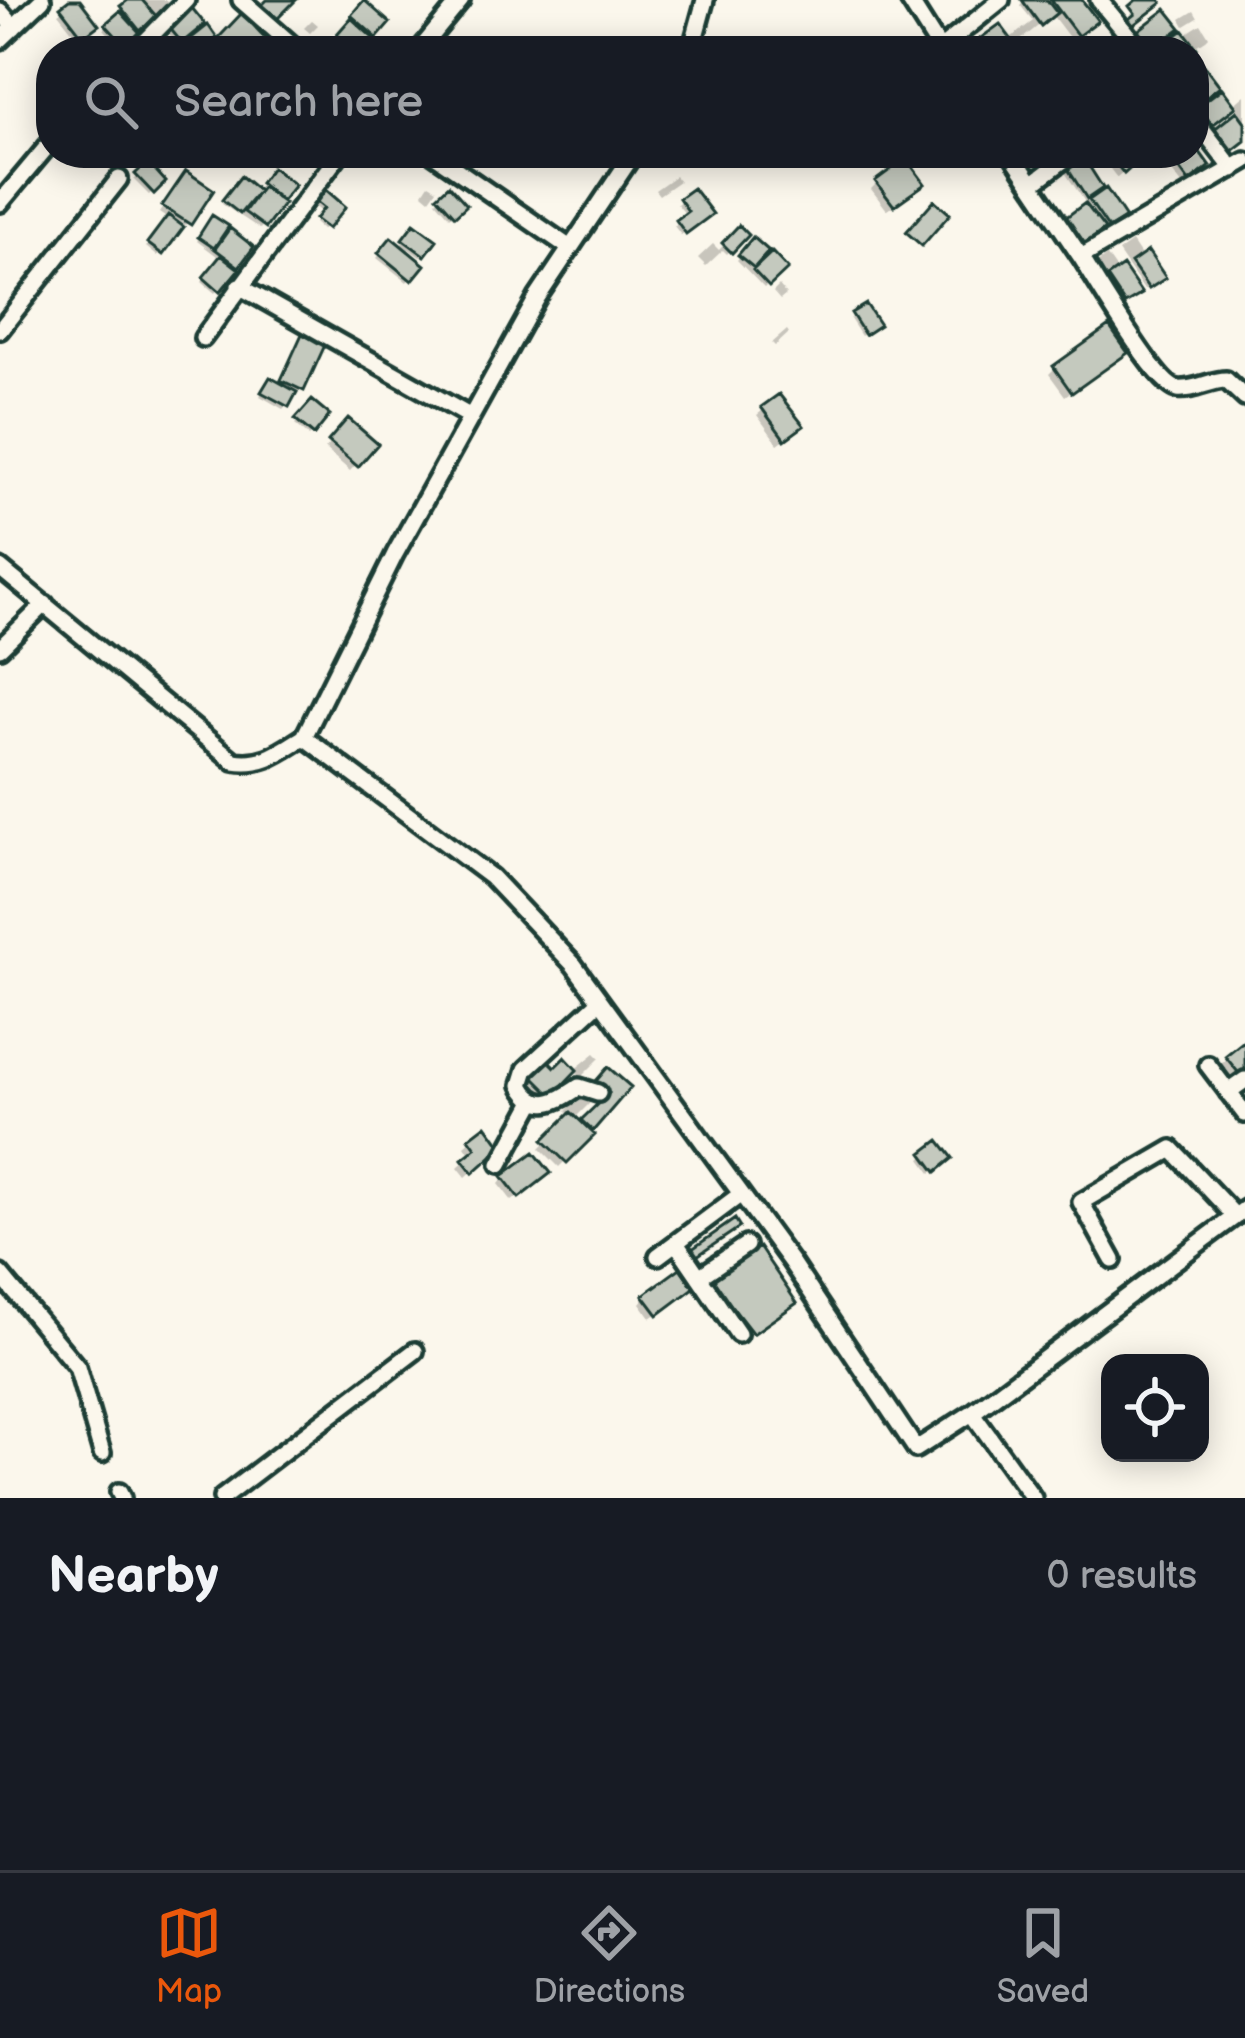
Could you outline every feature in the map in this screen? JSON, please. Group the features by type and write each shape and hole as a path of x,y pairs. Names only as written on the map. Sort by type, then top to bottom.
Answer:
{"street":[{"path":"0,40 42,0"},
{"path":"151,36 187,0"},
{"path":"241,0 282,36"},
{"path":"431,36 460,0"},
{"path":"695,36 705,0"},
{"path":"909,0 931,36"},
{"path":"957,36 1000,0"},
{"path":"1099,0 1129,36"},
{"path":"0,11 14,27"},
{"path":"1081,257 1239,165 1209,134"},
{"path":"0,203 36,160"},
{"path":"203,338 329,168"},
{"path":"454,168 570,248"},
{"path":"0,568 234,760 251,764 272,758 304,736 395,554 537,298 624,168"},
{"path":"1021,168 1168,384 1179,389 1226,380 1245,398"},
{"path":"1032,184 1053,168"},
{"path":"0,330 119,179"},
{"path":"239,286 471,417"},
{"path":"0,648 45,604"},
{"path":"304,736 490,877 574,965 741,1195 916,1449 972,1413 1240,1212 1172,1149 1081,1202 1113,1260"},
{"path":"598,1093 579,1087 555,1103 534,1101 521,1085 526,1069 600,1001"},
{"path":"1208,1065 1245,1114"},
{"path":"1228,1092 1245,1080"},
{"path":"500,1163 534,1101"},
{"path":"658,1256 741,1195"},
{"path":"676,1244 738,1334"},
{"path":"699,1277 746,1245"},
{"path":"0,1274 77,1367 102,1453"},
{"path":"222,1498 415,1351"},
{"path":"972,1413 1033,1498"}],"building":[{"path":"69,0 80,0 99,25 82,36 60,7"},
{"path":"128,0 142,0 157,17 140,31 120,6"},
{"path":"267,0 296,0 276,20 262,5"},
{"path":"364,0 390,23 375,36 351,15"},
{"path":"1022,0 1047,0 1057,13 1041,26"},
{"path":"1051,0 1082,0 1098,21 1078,36"},
{"path":"1136,0 1162,3 1131,27 1126,21 1135,14 1129,6"},
{"path":"192,8 205,24 190,36 176,36 168,26"},
{"path":"1166,9 1181,28 1170,36 1139,36 1136,32"},
{"path":"120,11 141,34 116,36 105,24"},
{"path":"242,13 263,36 220,36"},
{"path":"351,18 371,36 339,36"},
{"path":"1000,24 1009,36 984,36"},
{"path":"208,25 216,36 194,36"},
{"path":"1209,72 1220,86 1209,94"},
{"path":"1222,88 1236,107 1210,127 1209,126 1209,98"},
{"path":"1237,111 1245,122 1245,141 1231,152 1213,130"},
{"path":"142,168 153,168 166,182 154,194 135,174"},
{"path":"273,168 295,185 282,201 260,183"},
{"path":"893,168 913,168 925,184 894,206 875,181"},
{"path":"1067,168 1090,168 1103,188 1087,199"},
{"path":"1179,168 1207,168 1189,182"},
{"path":"186,171 214,190 191,225 162,206"},
{"path":"241,176 259,191 240,214 222,200"},
{"path":"449,185 467,205 455,216 437,196"},
{"path":"262,187 284,203 266,228 244,212"},
{"path":"324,188 346,207 328,229 315,219 324,208 314,200"},
{"path":"693,188 713,214 686,234 676,220 688,211 679,198"},
{"path":"1106,188 1126,218 1109,229 1089,200"},
{"path":"934,200 950,214 922,246 906,232"},
{"path":"1085,203 1105,229 1085,244 1065,218"},
{"path":"168,215 184,227 163,255 147,243"},
{"path":"212,215 229,226 214,248 198,237"},
{"path":"414,223 437,240 425,256 402,239"},
{"path":"739,225 749,235 732,253 722,243"},
{"path":"230,228 254,247 239,267 215,249"},
{"path":"391,237 425,265 412,281 378,253"},
{"path":"753,237 769,251 754,268 738,255"},
{"path":"1148,251 1166,278 1149,289 1131,263"},
{"path":"772,252 788,269 769,287 753,270"},
{"path":"221,255 239,269 220,292 203,277"},
{"path":"1123,266 1142,294 1125,304 1107,277"},
{"path":"866,304 880,325 865,335 851,313"},
{"path":"1109,326 1128,353 1072,393 1053,366"},
{"path":"302,334 325,345 304,391 281,380"},
{"path":"270,377 297,392 289,407 261,392"},
{"path":"779,394 804,426 785,440 761,407"},
{"path":"312,400 330,415 314,435 295,419"},
{"path":"348,418 378,444 358,467 328,441"},
{"path":"1245,1040 1245,1073 1241,1076 1225,1056"},
{"path":"565,1057 577,1070 552,1096 530,1074 546,1058 555,1067"},
{"path":"608,1067 631,1087 593,1131 581,1120 609,1093 596,1081"},
{"path":"571,1112 595,1135 567,1163 543,1140"},
{"path":"486,1125 502,1147 473,1173 462,1159 476,1148 469,1138"},
{"path":"939,1140 953,1158 936,1172 922,1153"},
{"path":"534,1152 551,1173 519,1198 502,1176"},
{"path":"735,1219 740,1227 697,1256 692,1249"},
{"path":"759,1247 797,1303 753,1334 711,1280"},
{"path":"680,1268 694,1288 658,1315 643,1295"}]}
